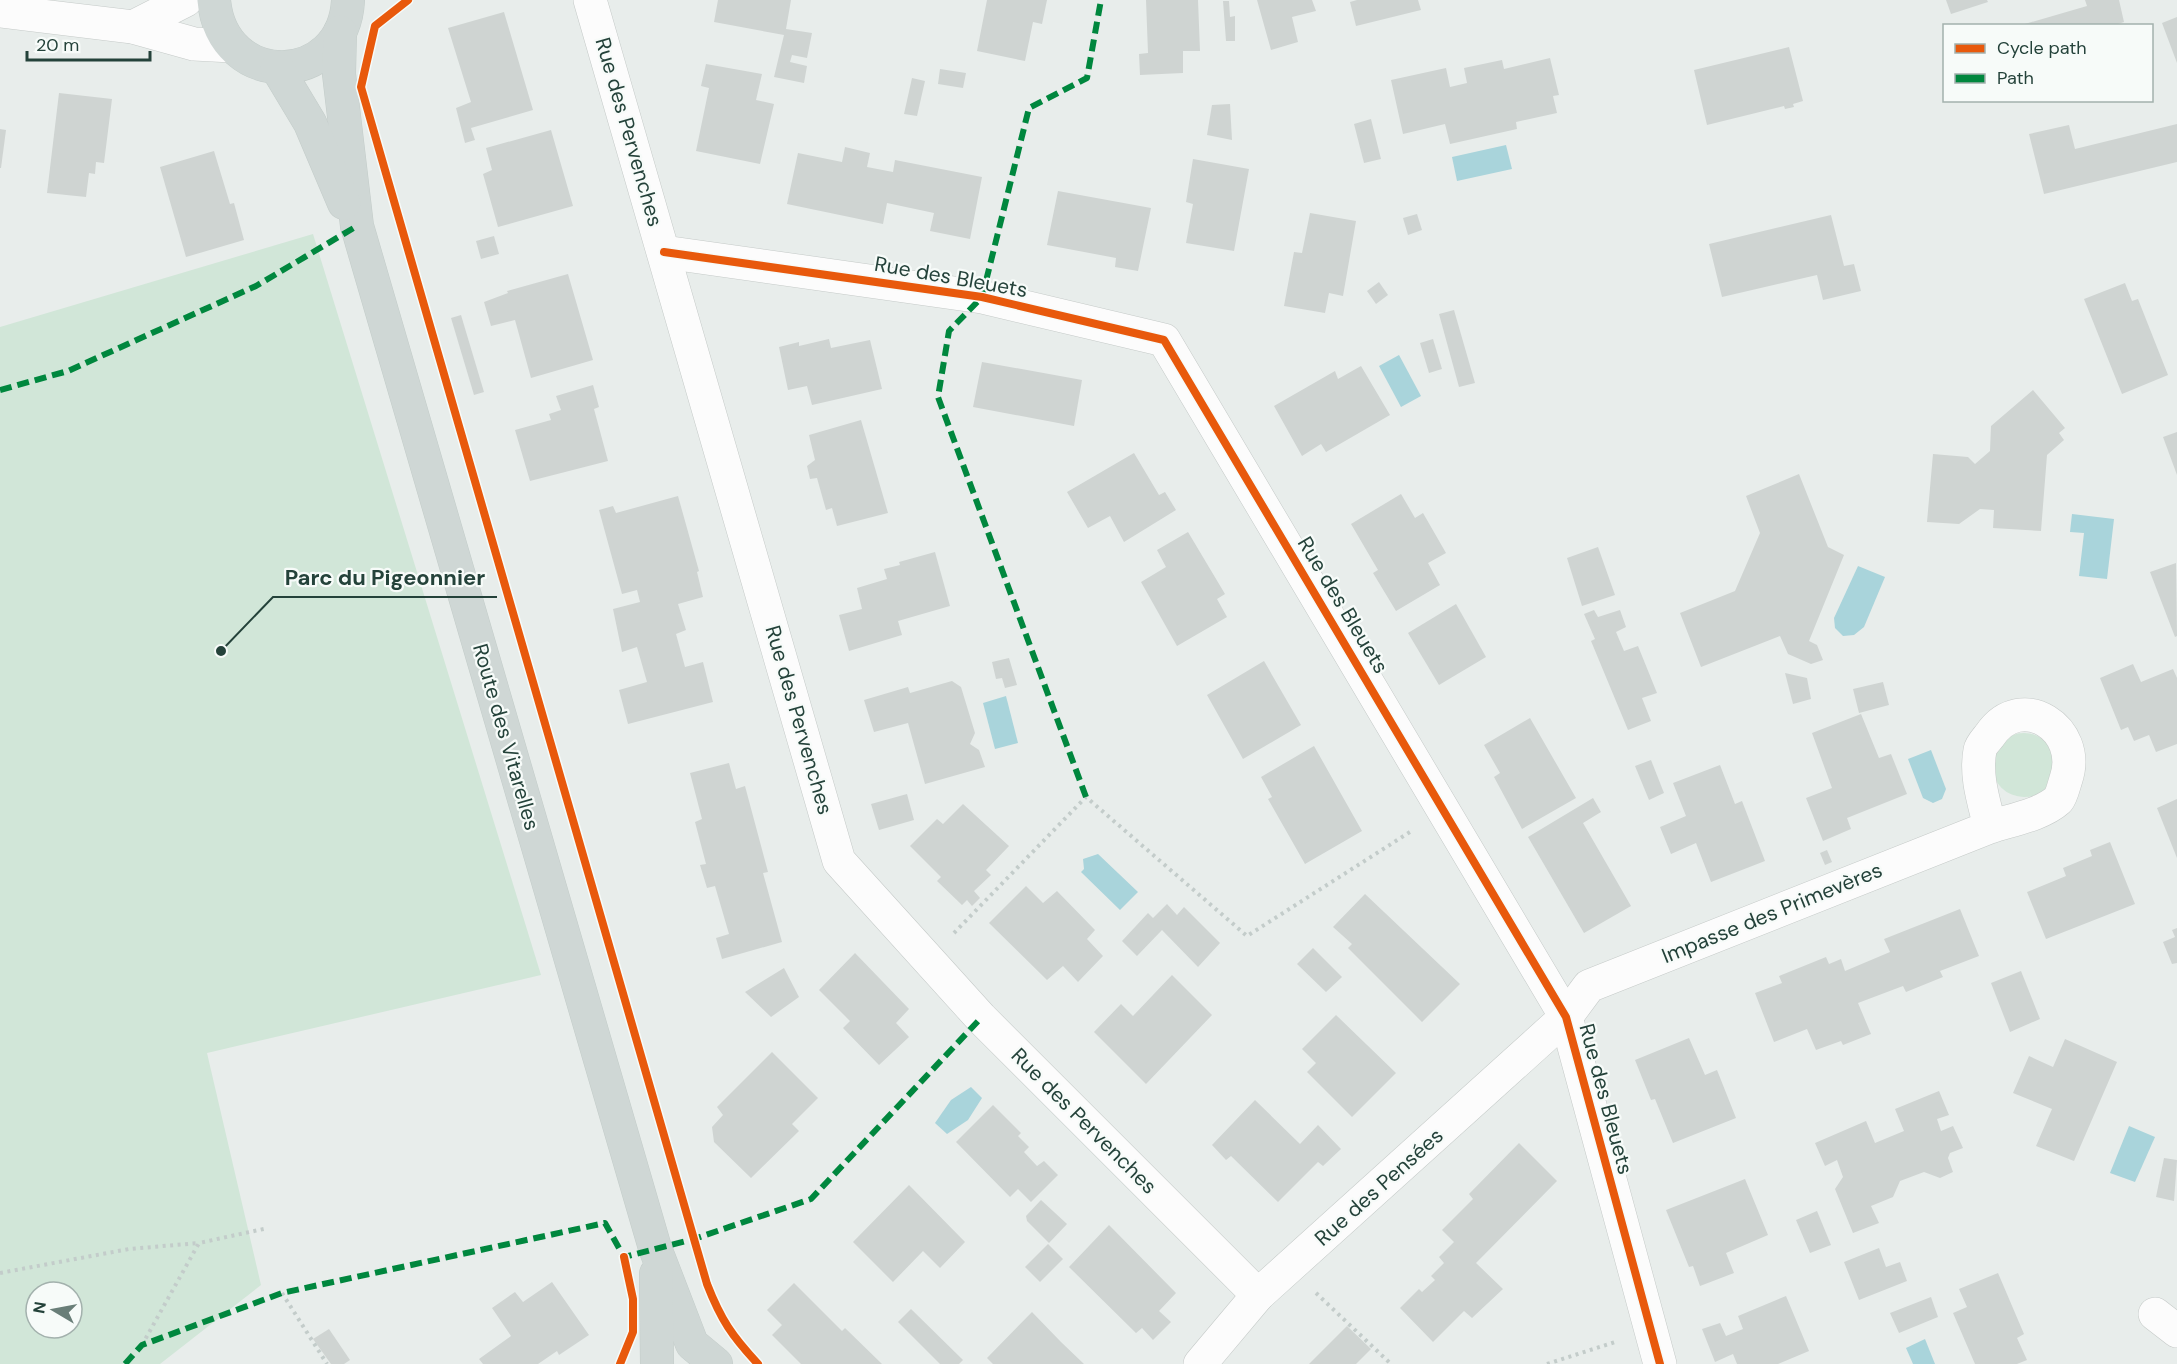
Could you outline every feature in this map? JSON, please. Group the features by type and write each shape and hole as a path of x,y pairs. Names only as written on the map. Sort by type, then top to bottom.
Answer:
{"main road":[{"path":"214,0 219,24 232,46 244,57 277,68 294,67 313,60 329,48 340,32 347,13 348,0"},
{"name":"Route des Vitarelles","path":"340,32 339,74 357,226 655,1248 692,1344 716,1364"},
{"name":"Route des Vitarelles","path":"277,68 310,123 335,186 357,226"},
{"name":"Route des Vitarelles","path":"655,1248 657,1364"}],"street":[{"path":"133,27 186,0"},
{"name":"Rue des Pervenches","path":"590,0 839,861 981,1018 1258,1295"},
{"path":"0,11 133,27 194,44 232,46"},
{"name":"Rue des Bleuets","path":"664,252 982,297 1164,340 1566,1017 1649,1332 1660,1364"},
{"name":"Impasse des Primevères","path":"1566,1017 1589,986 1990,827"},
{"name":"Rue des Pensées","path":"1200,1364 1258,1295 1566,1017"}],"path":[{"path":"928,959 1086,797 1247,936 1445,810"},
{"path":"0,1273 129,1249 199,1243 268,1228"},
{"path":"142,1345 199,1243"},
{"path":"1290,1268 1391,1364"},
{"path":"282,1293 327,1364"},
{"path":"1547,1364 1649,1332"}],"green space":[{"path":"313,234 541,975 207,1053 261,1285 160,1364 0,1364 0,327"},
{"path":"2018,733 2030,733 2047,742 2054,753 2056,765 2054,777 2047,788 2030,797 2018,797 2006,792 1997,783 1992,771 1992,759 1997,747 2006,738"}],"water":[{"path":"1506,145 1512,169 1457,181 1452,157"},
{"path":"1399,355 1421,396 1401,407 1379,366"},
{"path":"2072,514 2114,519 2107,579 2079,576 2084,533 2070,532"},
{"path":"1858,566 1885,577 1864,627 1854,635 1843,636 1835,628 1834,618"},
{"path":"1006,696 1018,743 995,749 983,703"},
{"path":"1931,750 1946,789 1942,799 1933,803 1923,798 1908,759"},
{"path":"1098,854 1138,892 1120,910 1081,872 1084,869 1083,859"},
{"path":"971,1087 982,1098 968,1120 947,1134 935,1123 951,1100"},
{"path":"2129,1126 2155,1137 2135,1182 2110,1173"},
{"path":"1925,1339 1935,1364 1913,1364 1906,1348"}],"building":[{"path":"718,0 791,0 786,29 812,33 807,58 792,55 790,62 807,66 804,83 774,77 784,35 714,22"},
{"path":"987,0 1047,0 1042,24 1033,22 1025,61 977,51"},
{"path":"1146,0 1198,0 1200,51 1183,51 1183,73 1140,75 1139,54 1148,53"},
{"path":"1257,0 1312,0 1316,11 1292,17 1298,42 1271,50"},
{"path":"1418,0 1421,10 1356,26 1350,2"},
{"path":"1946,0 1987,0 1988,2 1951,14"},
{"path":"2085,0 2119,0 2124,22 2118,24 2025,24 2087,6"},
{"path":"1223,1 1229,1 1230,17 1235,16 1235,41 1226,41"},
{"path":"504,12 533,110 471,128 475,140 465,143 456,108 471,102 448,28"},
{"path":"2177,17 2177,63 2162,23"},
{"path":"1789,47 1803,101 1793,104 1794,107 1785,109 1784,106 1707,125 1694,70"},
{"path":"1550,58 1559,95 1553,96 1557,113 1516,122 1517,129 1450,144 1445,124 1403,134 1391,80 1446,68 1450,87 1467,83 1464,68 1502,60 1504,69"},
{"path":"706,64 762,74 756,100 774,104 760,164 696,151 709,88 701,86"},
{"path":"940,69 966,73 963,88 938,84"},
{"path":"912,78 925,81 917,116 904,114"},
{"path":"59,93 112,99 104,163 96,162 95,174 89,173 86,197 47,193"},
{"path":"1230,104 1232,140 1207,135 1212,105"},
{"path":"1371,119 1381,159 1364,163 1354,124"},
{"path":"2177,124 2177,162 2044,194 2029,134 2069,125 2075,149"},
{"path":"0,129 6,130 1,168 0,168"},
{"path":"551,130 573,206 498,227 483,174 492,170 486,148"},
{"path":"845,147 870,153 867,167 893,172 895,160 982,177 970,239 930,231 934,213 887,203 883,224 787,204 798,153 842,162"},
{"path":"214,151 230,204 234,203 244,240 186,257 160,167"},
{"path":"1193,159 1249,169 1234,251 1186,243 1193,204 1186,202"},
{"path":"1058,191 1151,208 1138,271 1115,267 1116,258 1047,245"},
{"path":"1310,213 1356,221 1343,296 1329,293 1325,313 1284,306 1294,252 1302,253"},
{"path":"1417,214 1422,230 1408,235 1403,218"},
{"path":"1831,215 1844,266 1854,264 1861,291 1823,300 1817,275 1722,297 1709,244"},
{"path":"494,236 499,254 481,259 476,241"},
{"path":"568,274 593,360 531,378 515,320 491,326 484,302 508,293 507,291"},
{"path":"1379,282 1388,295 1376,304 1367,291"},
{"path":"2125,283 2132,301 2138,299 2168,375 2122,394 2084,299"},
{"path":"1454,310 1475,383 1459,387 1439,314"},
{"path":"461,315 484,392 474,395 451,318"},
{"path":"829,339 831,348 870,340 882,389 812,405 807,386 788,390 779,347 799,342 799,346"},
{"path":"1433,339 1442,369 1429,373 1420,343"},
{"path":"982,362 1082,380 1074,426 973,407"},
{"path":"1361,366 1390,415 1326,452 1321,444 1302,456 1274,406 1335,371 1338,379"},
{"path":"593,385 599,407 594,409 608,461 530,481 515,430 551,420 549,414 561,410 556,396"},
{"path":"2033,390 2065,428 2059,433 2064,440 2047,455 2041,531 1993,528 1994,510 1980,509 1959,524 1927,522 1933,454 1968,457 1975,464 1990,451 1991,426"},
{"path":"861,420 888,513 837,526 832,508 826,510 817,478 810,479 807,466 815,460 809,435"},
{"path":"2177,432 2177,475 2163,437"},
{"path":"1134,453 1159,495 1165,492 1176,510 1124,542 1110,516 1088,528 1067,492"},
{"path":"1799,474 1828,547 1844,555 1809,641 1817,645 1823,660 1811,664 1788,654 1780,636 1701,667 1680,613 1735,591 1760,533 1746,496"},
{"path":"1401,494 1415,518 1423,513 1446,553 1428,563 1440,585 1396,611 1373,573 1378,570 1351,524"},
{"path":"678,496 699,571 697,572 703,597 678,604 686,630 676,634 685,667 703,662 713,702 628,724 619,690 647,682 637,647 622,652 613,609 640,602 637,590 622,594 599,510 613,506 616,513"},
{"path":"1188,532 1225,594 1217,599 1227,617 1177,646 1141,582 1166,567 1157,550"},
{"path":"1598,547 1615,595 1582,606 1567,558"},
{"path":"935,552 950,606 898,621 902,635 849,651 839,615 862,609 857,588 887,579 884,569 900,565 899,562"},
{"path":"2176,563 2177,636 2175,637 2150,572"},
{"path":"1456,604 1486,657 1439,685 1408,633"},
{"path":"1594,610 1598,617 1620,610 1626,627 1616,632 1624,651 1638,646 1657,693 1642,698 1651,721 1628,730 1591,641 1595,639 1584,614"},
{"path":"1009,658 1017,685 1005,688 1002,678 996,679 992,662"},
{"path":"1264,661 1301,725 1243,759 1207,695"},
{"path":"2133,664 2141,682 2173,669 2177,678 2177,744 2156,752 2149,735 2134,741 2128,727 2121,730 2100,678"},
{"path":"1785,673 1807,678 1811,699 1793,704"},
{"path":"952,681 961,687 975,733 970,744 979,750 985,767 925,784 908,723 874,732 864,700 908,687 910,693"},
{"path":"1883,682 1889,705 1859,713 1853,689"},
{"path":"1861,714 1879,758 1891,754 1907,794 1847,818 1851,829 1823,841 1806,798 1832,788 1812,733"},
{"path":"1530,718 1576,798 1522,829 1494,777 1500,773 1484,745"},
{"path":"1314,746 1362,831 1305,864 1268,799 1272,797 1261,777"},
{"path":"1651,760 1664,793 1649,800 1635,766"},
{"path":"729,763 736,789 745,786 768,872 763,873 782,942 722,959 716,938 729,934 715,886 707,888 700,865 706,864 695,822 702,819 690,773"},
{"path":"1720,765 1735,804 1742,801 1765,861 1711,882 1696,843 1671,854 1660,827 1686,816 1673,783"},
{"path":"907,794 914,820 879,830 871,804"},
{"path":"1593,798 1601,812 1583,823 1631,906 1584,933 1528,837"},
{"path":"2177,799 2177,858 2157,808"},
{"path":"963,804 1009,846 986,870 991,875 974,891 980,898 972,906 967,900 962,905 937,881 941,877 910,846 937,819 943,824"},
{"path":"2110,842 2135,904 2046,939 2027,892 2066,876 2063,868 2092,856 2090,850"},
{"path":"1827,850 1832,862 1825,865 1820,853"},
{"path":"1026,886 1043,903 1057,891 1095,930 1087,939 1103,956 1078,982 1063,966 1047,980 989,923"},
{"path":"1365,894 1460,984 1422,1022 1348,948 1352,944 1333,927"},
{"path":"1167,904 1177,915 1184,907 1220,943 1198,967 1162,930 1137,956 1122,941 1148,913 1153,918"},
{"path":"1960,909 1979,956 1940,971 1943,977 1906,992 1903,986 1858,1003 1871,1034 1843,1045 1841,1041 1816,1050 1807,1029 1774,1042 1755,993 1782,983 1779,976 1826,957 1829,964 1841,959 1845,971 1890,952 1884,939"},
{"path":"2177,928 2177,963 2172,964 2163,942 2175,937 2172,930"},
{"path":"1313,948 1342,977 1326,992 1297,964"},
{"path":"855,953 909,1009 896,1023 909,1037 879,1065 843,1028 850,1021 819,990"},
{"path":"784,968 799,997 771,1017 745,992"},
{"path":"2021,971 2040,1019 2010,1032 1991,983"},
{"path":"1172,975 1212,1015 1146,1084 1094,1032 1121,1004 1133,1016"},
{"path":"1336,1015 1396,1073 1352,1117 1307,1072 1316,1063 1302,1049"},
{"path":"1689,1038 1705,1075 1717,1070 1736,1118 1673,1143 1655,1099 1651,1100 1635,1060"},
{"path":"2065,1039 2117,1062 2074,1161 2036,1146 2052,1109 2013,1093 2029,1056 2053,1067"},
{"path":"772,1052 818,1098 792,1124 799,1131 751,1178 714,1142 712,1127 723,1115 717,1107"},
{"path":"1939,1091 1949,1115 1937,1119 1941,1131 1953,1126 1963,1148 1950,1153 1948,1158 1953,1172 1940,1178 1924,1172 1900,1181 1893,1197 1871,1206 1879,1223 1853,1233 1835,1189 1843,1177 1837,1160 1825,1166 1815,1143 1866,1121 1875,1143 1904,1131 1895,1109"},
{"path":"1255,1100 1300,1144 1318,1125 1341,1149 1323,1166 1318,1162 1278,1202 1231,1156 1226,1160 1212,1145"},
{"path":"993,1105 1021,1133 1018,1136 1029,1147 1024,1152 1037,1166 1044,1161 1058,1175 1031,1202 1018,1189 1010,1197 956,1142"},
{"path":"1519,1143 1557,1181 1476,1263 1503,1289 1472,1318 1464,1311 1433,1342 1400,1308 1419,1289 1422,1292 1435,1280 1431,1276 1444,1263 1439,1257 1454,1242 1442,1230 1473,1199 1469,1194"},
{"path":"2164,1158 2177,1160 2174,1201 2156,1197"},
{"path":"1745,1179 1768,1235 1726,1253 1734,1273 1700,1286 1693,1266 1689,1267 1666,1210"},
{"path":"909,1185 965,1242 940,1268 923,1251 893,1282 853,1242"},
{"path":"1041,1200 1067,1224 1049,1243 1027,1221 1026,1216"},
{"path":"1817,1211 1831,1245 1810,1253 1796,1220"},
{"path":"1109,1225 1176,1293 1159,1311 1171,1322 1153,1340 1142,1328 1136,1333 1069,1267"},
{"path":"1048,1244 1063,1259 1040,1282 1025,1267"},
{"path":"1879,1248 1886,1267 1900,1262 1907,1281 1859,1300 1844,1262"},
{"path":"1998,1273 2024,1334 2017,1338 2027,1360 2017,1364 1975,1364 1953,1313 1967,1307 1959,1289"},
{"path":"552,1282 589,1335 559,1355 557,1351 538,1364 483,1364 479,1359 511,1336 492,1308 515,1292 523,1302"},
{"path":"794,1283 842,1331 845,1328 882,1364 801,1364 772,1335 782,1325 767,1310"},
{"path":"1786,1296 1809,1351 1778,1364 1737,1364 1733,1354 1715,1362 1702,1329 1720,1323 1726,1336 1743,1329 1738,1316"},
{"path":"1931,1297 1938,1317 1899,1333 1890,1313"},
{"path":"911,1309 963,1360 959,1364 940,1364 898,1322"},
{"path":"1032,1312 1084,1364 993,1364 987,1358"},
{"path":"1347,1326 1371,1349 1356,1364 1309,1364"},
{"path":"329,1329 350,1360 344,1364 331,1364 313,1339"}],"marked path":[{"path":"1086,797 938,397 949,331 982,297 1029,108 1087,78 1101,0"},
{"path":"0,390 68,371 256,286 357,226"},
{"path":"125,1364 142,1345 282,1293 605,1223 624,1257 694,1239 811,1199 981,1018"}],"cycle path":[{"path":"408,0 375,26 361,87 707,1284 728,1327 758,1364"},
{"path":"664,252 982,297 1164,340 1566,1017 1660,1364"},
{"path":"620,1364 633,1332 633,1299 624,1257"}],"place":[{"name":"Parc du Pigeonnier","path":"221,651"}]}
